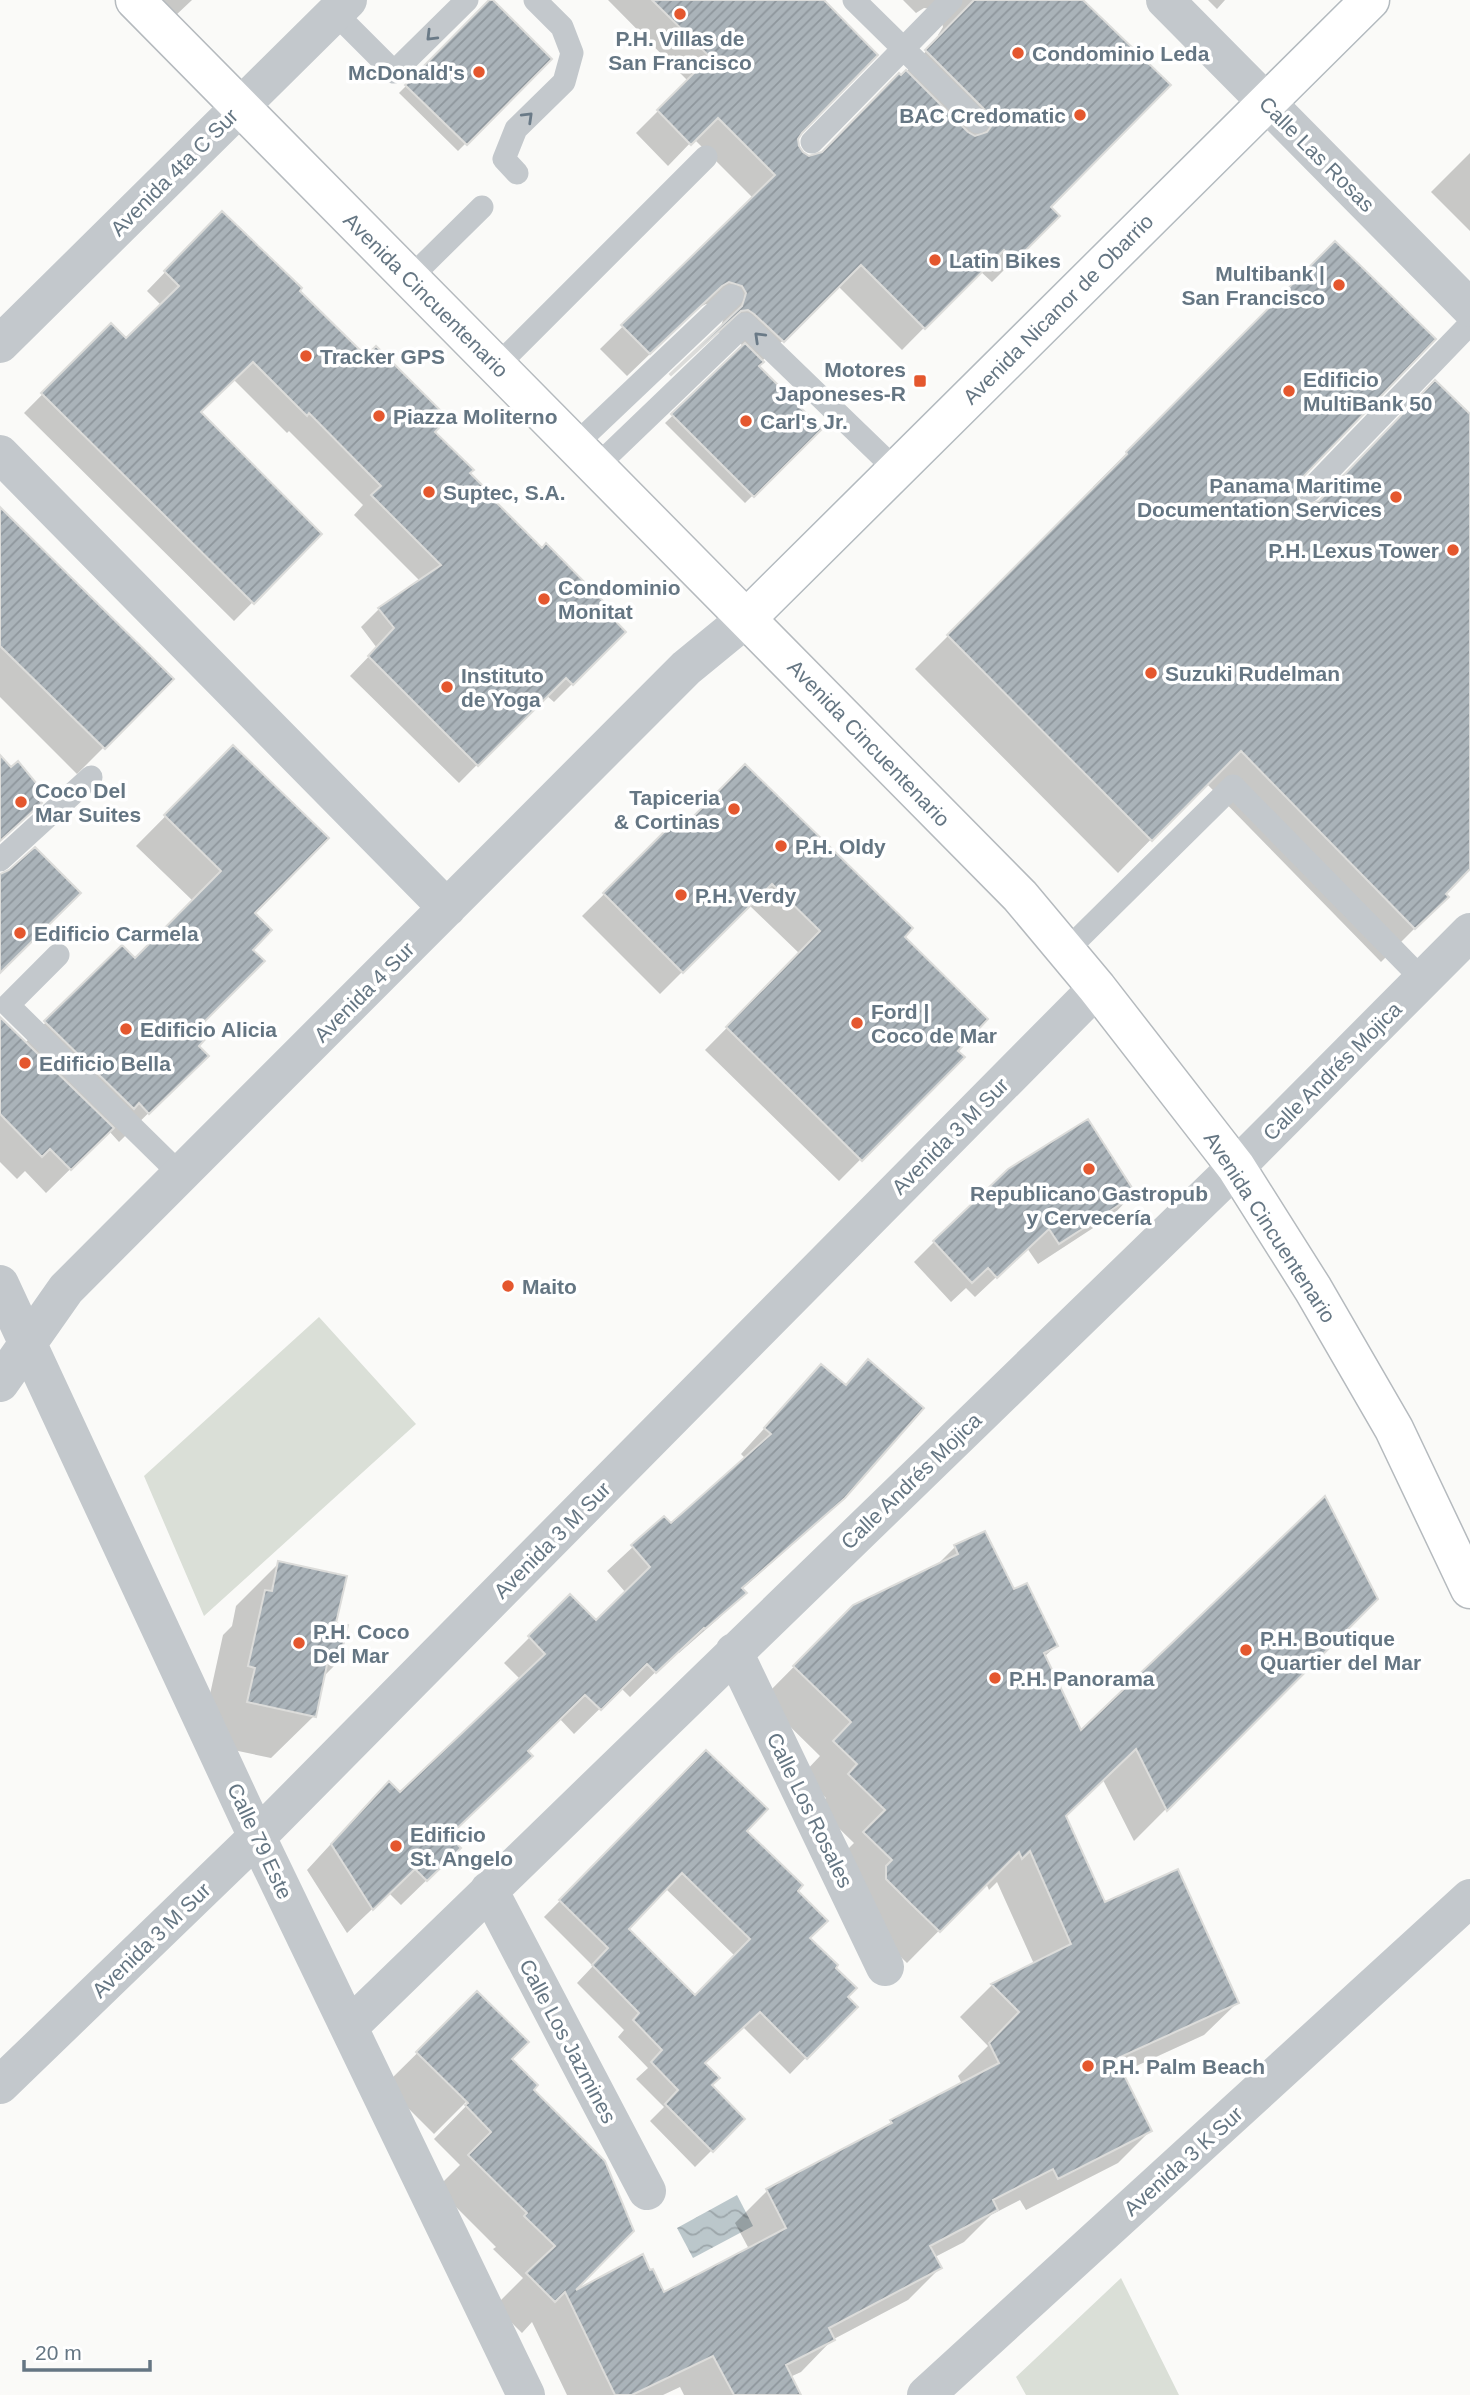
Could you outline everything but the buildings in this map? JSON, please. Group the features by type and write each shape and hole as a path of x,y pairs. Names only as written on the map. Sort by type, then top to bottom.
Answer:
{"main road":[{"name":"Avenida Cincuentenario","path":"135,0 1020,896 1097,988 1236,1167 1313,1289 1394,1429 1470,1589"},
{"name":"Avenida Nicanor de Obarrio","path":"747,618 1370,0"}],"street":[{"name":"Calle Las Rosas","path":"1165,0 1470,308"},
{"name":"Avenida 4ta C Sur","path":"0,344 341,7"},
{"path":"0,454 447,908"},
{"name":"Avenida 4 Sur","path":"0,1383 66,1289 686,668 747,618"},
{"name":"Calle Andrés Mojica","path":"349,2027 1236,1167 1470,932"},
{"name":"Avenida 3 M Sur","path":"0,2085 257,1837 1097,988"},
{"name":"Calle 79 Este","path":"0,1284 257,1837 526,2395"},
{"name":"Calle Los Rosales","path":"734,1652 885,1967"},
{"name":"Calle Los Jazmines","path":"489,1890 648,2191"},
{"name":"Avenida 3 K Sur","path":"926,2395 1470,1898"}],"lane":[{"path":"341,7 394,72 467,0"},
{"path":"517,173 504,159 516,129 564,82 572,54 562,26 535,0"},
{"path":"854,0 978,122"},
{"path":"812,142 951,0"},
{"path":"496,366 706,157"},
{"path":"410,278 482,207"},
{"path":"586,456 732,296"},
{"path":"586,456 746,324 897,470"},
{"path":"1309,491 1470,324"},
{"path":"0,860 91,777"},
{"path":"1066,951 1233,786 1422,979"},
{"path":"58,955 8,1005 181,1175"}],"shaded area":[{"path":"319,1317 416,1424 204,1616 144,1476"},
{"path":"1121,2278 1179,2395 1026,2395 1016,2377"}],"water":[{"path":"737,2195 753,2226 693,2258 677,2228"}],"place":[{"name":"P.H. Villas de San Francisco","path":"680,14"},
{"name":"Condominio Leda","path":"1018,53"},
{"name":"McDonald's","path":"479,72"},
{"name":"BAC Credomatic","path":"1080,115"},
{"name":"Latin Bikes","path":"935,260"},
{"name":"Multibank | San Francisco","path":"1339,285"},
{"name":"Tracker GPS","path":"306,356"},
{"name":"Motores Japoneses-R","path":"920,381"},
{"name":"Edificio MultiBank 50","path":"1289,391"},
{"name":"Piazza Moliterno","path":"379,416"},
{"name":"Carl's Jr.","path":"746,421"},
{"name":"Suptec, S.A.","path":"429,492"},
{"name":"Panama Maritime Documentation Services","path":"1396,497"},
{"name":"P.H. Lexus Tower","path":"1453,550"},
{"name":"Condominio Monitat","path":"544,599"},
{"name":"Suzuki Rudelman","path":"1151,673"},
{"name":"Instituto de Yoga","path":"447,687"},
{"name":"Coco Del Mar Suites","path":"21,802"},
{"name":"Tapiceria & Cortinas","path":"734,809"},
{"name":"P.H. Oldy","path":"781,846"},
{"name":"P.H. Verdy","path":"681,895"},
{"name":"Edificio Carmela","path":"20,933"},
{"name":"Ford | Coco de Mar","path":"857,1023"},
{"name":"Edificio Alicia","path":"126,1029"},
{"name":"Edificio Bella","path":"25,1063"},
{"name":"Republicano Gastropub y Cervecería","path":"1089,1169"},
{"name":"Maito","path":"508,1286"},
{"name":"P.H. Coco Del Mar","path":"299,1643"},
{"name":"P.H. Boutique Quartier del Mar","path":"1246,1650"},
{"name":"P.H. Panorama","path":"995,1678"},
{"name":"Edificio St. Angelo","path":"396,1846"},
{"name":"P.H. Palm Beach","path":"1088,2066"}]}
